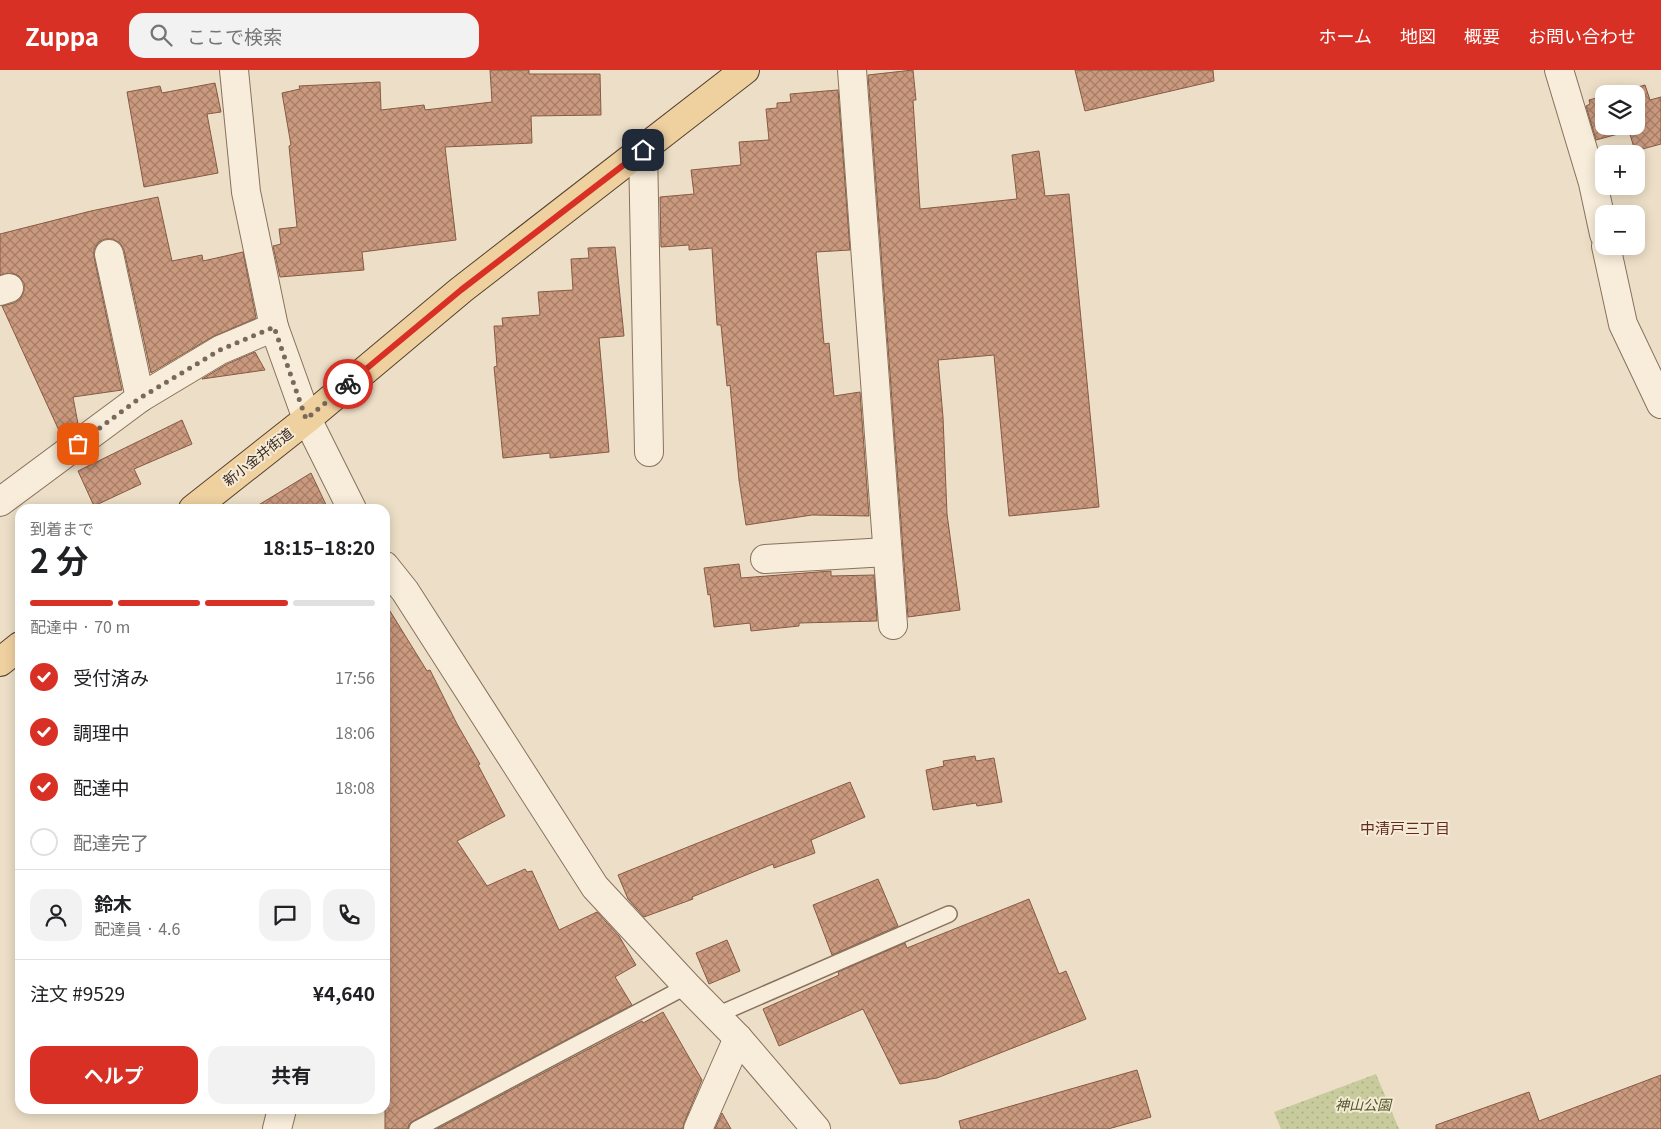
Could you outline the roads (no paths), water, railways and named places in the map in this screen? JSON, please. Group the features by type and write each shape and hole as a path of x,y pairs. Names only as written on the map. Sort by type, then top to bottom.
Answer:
{"main road":[{"name":"新小金井街道","path":"199,504 306,419 461,290 745,70"},
{"path":"0,662 15,650"}],"street":[{"path":"234,70 246,192 274,327 306,419 349,504"},
{"path":"852,70 893,625"},
{"path":"1559,70 1593,183 1598,205"},
{"path":"643,150 649,452"},
{"path":"109,254 140,398"},
{"path":"1608,255 1623,324 1661,404"},
{"path":"0,502 140,398 220,350 274,327"},
{"path":"765,559 887,552"},
{"path":"390,573 410,600 595,887 687,986 717,1015 816,1129"},
{"path":"698,1129 738,1038"},
{"path":"277,1129 281,1114"}],"lane":[{"path":"717,1015 949,914"},
{"path":"417,1129 687,986"}],"district":[{"name":"中清戸三丁目","path":"1405,829"}],"park label":[{"name":"神山公園","path":"1363,1105"}]}
